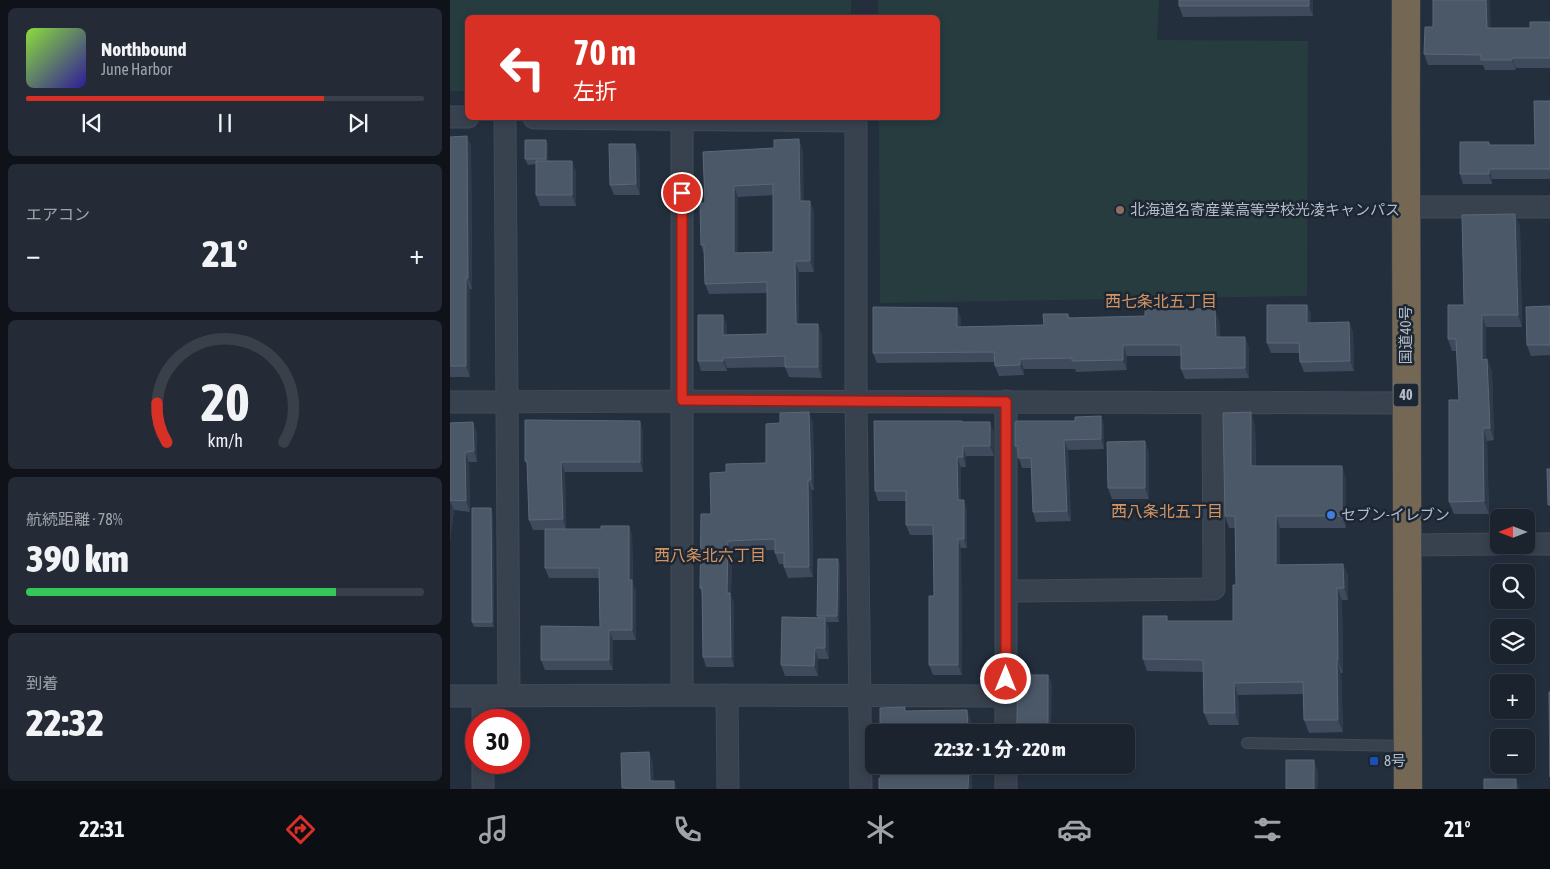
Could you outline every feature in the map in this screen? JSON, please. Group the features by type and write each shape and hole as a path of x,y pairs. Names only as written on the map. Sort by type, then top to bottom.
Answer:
{"highway":[{"name":"国道40号","path":"1406,0 1405,207 1408,789"}],"street":[{"path":"450,118 465,118"},
{"path":"505,120 509,696"},
{"path":"682,120 682,695"},
{"path":"798,120 856,121 856,402 860,789"},
{"path":"1405,207 1550,207"},
{"path":"450,402 682,400 1406,403"},
{"path":"1006,402 1006,724"},
{"path":"1007,591 1214,589 1213,403"},
{"path":"1408,544 1490,544"},
{"path":"1535,544 1550,544"},
{"path":"727,695 728,789"},
{"path":"450,696 1006,696"},
{"path":"483,696 483,709"},
{"path":"483,774 483,789"},
{"path":"1006,774 1006,789"}],"lane":[{"path":"1246,743 1408,746"}],"green space":[{"path":"450,0 851,0 851,15 465,15 465,91 450,91"},
{"name":"北海道名寄産業高等学校光凌キャンパス","path":"878,0 1159,0 1157,40 1308,41 1307,296 880,303 879,120 940,120 940,15 878,15"}],"building":[{"path":"1179,0 1309,0 1309,6 1179,6"},
{"path":"1433,0 1486,0 1487,28 1530,28 1530,22 1550,22 1550,58 1481,60 1481,55 1424,54 1425,27 1433,27"},
{"path":"1534,101 1550,101 1550,169 1489,169 1489,174 1460,174 1460,142 1489,142 1489,145 1535,145"},
{"path":"467,136 468,278 466,278 466,366 450,366 450,137"},
{"path":"799,139 800,201 810,201 810,261 795,261 796,324 818,324 818,367 785,367 785,356 723,358 723,361 698,361 698,315 723,315 723,335 767,334 767,282 705,284 704,245 701,245 700,203 705,203 703,152 774,148 774,140","holes":["773,184 773,252 734,253 734,186"]},
{"path":"525,140 546,140 546,159 525,159"},
{"path":"609,144 635,144 636,184 610,185"},
{"path":"536,161 572,161 572,195 536,195"},
{"path":"1515,214 1518,315 1482,315 1482,360 1487,359 1490,428 1483,428 1484,501 1449,502 1449,400 1459,400 1456,339 1448,339 1448,305 1464,305 1462,215"},
{"path":"1267,305 1307,305 1307,323 1349,322 1350,361 1300,362 1299,343 1267,343"},
{"path":"1550,306 1550,345 1527,345 1526,307"},
{"path":"873,307 957,308 957,327 1044,325 1043,314 1068,314 1068,318 1145,316 1145,309 1215,309 1216,337 1245,337 1245,368 1181,369 1181,345 1123,345 1123,360 1072,361 1072,358 1020,359 1020,365 995,366 994,352 873,353"},
{"path":"809,412 811,480 808,480 809,567 784,567 784,553 775,553 775,539 728,541 727,593 730,593 731,657 703,657 702,588 700,588 701,514 711,514 710,473 726,472 726,464 766,463 766,424 780,423 780,413"},
{"path":"1251,412 1251,466 1342,466 1342,516 1276,516 1276,565 1343,564 1344,588 1337,588 1338,720 1304,720 1303,682 1234,683 1235,713 1204,713 1203,660 1143,659 1143,616 1167,616 1167,621 1233,621 1233,585 1236,585 1235,516 1225,516 1223,413"},
{"path":"1101,416 1101,439 1064,440 1067,511 1033,512 1031,458 1018,458 1018,446 1015,446 1015,422 1075,421 1075,417"},
{"path":"525,420 640,421 640,462 561,462 563,519 529,520 527,461 525,461"},
{"path":"874,421 990,422 990,446 963,446 963,457 957,457 958,500 964,500 964,539 958,539 958,665 929,665 929,596 934,596 933,525 906,525 906,491 875,491"},
{"path":"473,422 474,451 465,452 466,501 450,500 450,423"},
{"path":"1145,441 1145,488 1108,488 1107,442"},
{"path":"1547,469 1550,469 1550,505 1548,505"},
{"path":"472,508 491,508 492,622 472,622"},
{"path":"601,526 629,526 629,580 632,580 632,630 609,630 609,660 541,660 541,626 600,627 599,568 545,568 545,529 601,529"},
{"path":"818,559 838,559 837,616 817,616"},
{"path":"782,617 825,618 825,648 815,648 814,666 781,665"},
{"path":"1018,675 1048,675 1048,724 1017,723"},
{"path":"1549,692 1550,692 1550,777"},
{"path":"905,707 905,711 967,710 968,724 880,724 880,708"},
{"path":"649,752 650,781 674,781 674,789 622,788 621,753"},
{"path":"1286,760 1314,760 1314,789 1286,789"},
{"path":"881,774 969,774 968,789 879,789 879,778 881,778"},
{"path":"1484,779 1516,779 1516,789 1484,789"}],"place":[{"name":"北海道名寄産業高等学校光凌キャンパス","path":"1120,210"},
{"name":"セブン-イレブン","path":"1331,515"},
{"name":"8号","path":"1374,761"}],"district":[{"name":"西七条北五丁目","path":"1161,301"},
{"name":"西八条北五丁目","path":"1167,511"},
{"name":"西八条北六丁目","path":"710,555"}],"route":[{"path":"682,193 682,400 1006,402 1006,679"}]}
